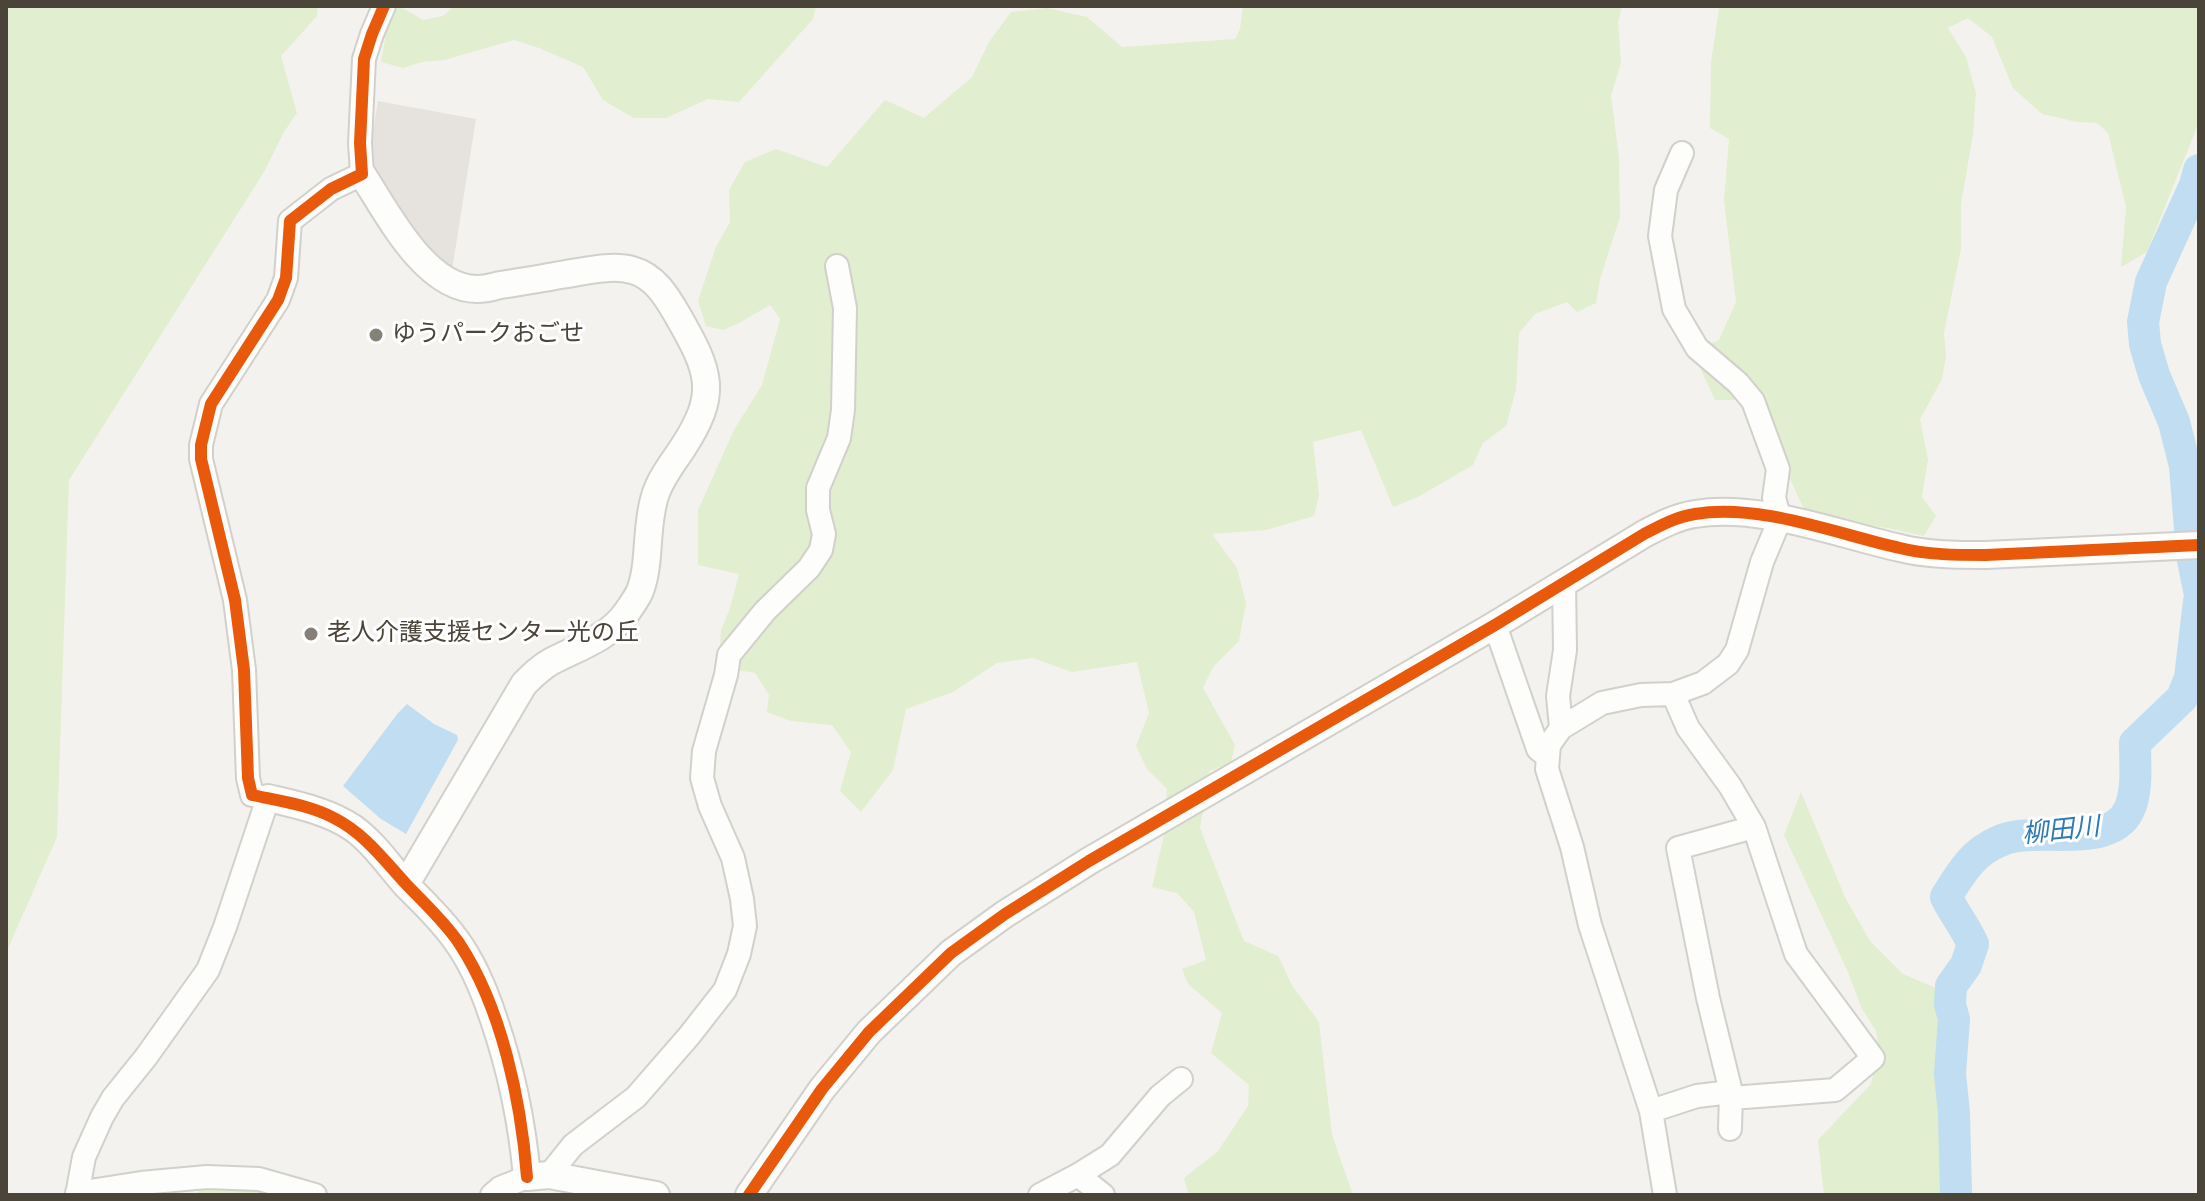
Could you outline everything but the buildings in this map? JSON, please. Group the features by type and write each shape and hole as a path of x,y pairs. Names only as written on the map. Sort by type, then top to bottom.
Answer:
{"street":[{"path":"384,6 364,59 360,143 362,174 417,256 435,273 456,286 477,289 566,274 632,270 653,280 667,297 707,375 706,397 698,422 655,493 648,523 640,592 625,615 601,637 550,662 524,684 406,884"},
{"path":"1665,1195 1651,1111 1590,925 1572,847 1547,769 1547,756 1549,745 1561,728 1602,703 1641,695 1673,694 1703,683 1728,664 1737,650 1762,562 1780,519 1774,498 1778,469 1753,401 1738,383 1697,348 1674,309 1660,236 1666,190 1682,153"},
{"path":"362,174 331,189 290,221 286,278 278,300 211,404 201,445 201,459 235,600 244,670 248,778 252,795 310,808 354,829 457,941 478,979 511,1073 524,1141 538,1176"},
{"path":"492,1195 500,1188 538,1176 636,1097 725,990 739,954 745,926 742,899 733,858 710,806 702,778 704,751 729,655 771,605 809,568 821,550 824,534 818,510 818,488 839,438 843,410 845,308 837,266"},
{"path":"749,1195 822,1089 869,1032 951,953 1005,914 1089,861 1670,520 1693,514 1735,511 1904,550 1952,555 2191,544"},
{"path":"1561,728 1558,696 1565,650 1564,583"},
{"path":"1495,625 1538,749 1547,756"},
{"path":"1651,1111 1697,1096 1835,1090 1873,1058 1796,954 1754,827 1730,786 1688,728 1673,694"},
{"path":"268,798 208,970 107,1107 84,1157 77,1194 141,1183 207,1177 259,1179 315,1195"},
{"path":"1730,1129 1732,1095 1708,998 1678,848 1754,827"},
{"path":"1040,1195 1110,1155 1160,1096 1181,1079"},
{"path":"1078,1175 1103,1195"},
{"path":"538,1176 656,1195"}],"green space":[{"path":"6,6 318,6 317,16 281,56 297,113 264,172 69,480 57,837 6,953"},
{"path":"386,6 399,6 423,20 443,16 454,6 816,6 813,19 739,102 708,99 666,118 634,118 603,100 583,67 514,40 403,68 381,62 385,39 373,25"},
{"path":"1243,6 1622,6 1618,22 1621,63 1611,96 1619,158 1620,217 1600,279 1596,303 1577,312 1567,302 1535,314 1519,333 1516,390 1506,426 1483,443 1473,465 1418,497 1393,507 1361,430 1313,442 1319,495 1314,516 1266,530 1212,534 1237,568 1246,603 1239,641 1213,667 1203,688 1235,745 1231,762 1210,771 1200,828 1244,941 1278,956 1293,987 1319,1022 1332,1135 1353,1195 1189,1195 1184,1178 1218,1151 1248,1106 1249,1085 1211,1053 1222,1013 1188,984 1182,969 1206,960 1194,912 1177,893 1152,887 1164,835 1167,789 1147,769 1136,746 1149,713 1137,662 1072,672 1033,658 997,663 953,692 906,709 893,770 861,812 840,791 851,752 832,725 791,721 767,712 769,695 755,673 719,667 721,630 739,574 698,565 698,510 734,430 762,385 780,319 770,305 723,330 706,326 698,301 716,247 730,222 729,190 745,162 776,149 827,167 885,100 924,118 972,77 989,42 1011,12 1047,8 1087,17 1122,47 1235,39 1240,29"},
{"path":"1717,6 2199,6 2197,127 2147,252 2121,267 2126,207 2108,133 2097,123 2042,114 2013,88 1992,37 1968,18 1948,28 1966,57 1976,93 1973,134 1961,204 1961,249 1944,333 1946,356 1942,379 1920,419 1928,460 1922,497 1936,516 1924,536 1836,522 1804,509 1791,481 1738,400 1715,400 1701,370 1707,345 1719,340 1736,302 1724,200 1729,139 1710,128 1711,62"},
{"path":"1801,792 1845,897 1870,941 1903,974 1938,989 1947,1195 1824,1195 1818,1140 1871,1084 1879,1050 1876,1031 1862,1009 1784,835"},
{"path":"199,1187 263,1190 297,1195 197,1195"}],"shaded area":[{"path":"378,101 476,119 452,270 434,259 367,167"}],"water":[{"path":"407,704 434,724 457,735 458,740 406,834 381,819 343,786"}],"waterway":[{"name":"柳田川","path":"2199,170 2151,282 2143,322 2145,344 2154,375 2174,422 2185,466 2192,555 2199,590"},
{"name":"柳田川","path":"1956,1195 1950,1074 1954,1019 1950,1004 1951,986 1966,965 1973,944 1946,897 1973,859 1999,842 2026,835 2093,833 2120,822 2129,810 2134,794 2135,743 2182,698 2190,678 2199,601"}],"cycle path":[{"path":"384,6 364,59 360,143 362,174 331,189 290,221 286,278 278,300 211,404 201,445 201,459 235,600 244,670 248,778 252,795 315,810 355,831 434,912 459,943 487,996 507,1056 520,1118 527,1177"},
{"path":"749,1195 822,1089 869,1032 951,953 1005,914 1089,861 1663,525 1695,514 1745,513 1798,522 1910,550 1954,555 2199,545"}],"place":[{"name":"ゆうパークおごせ","path":"376,335"},
{"name":"老人介護支援センター光の丘","path":"311,634"}]}
